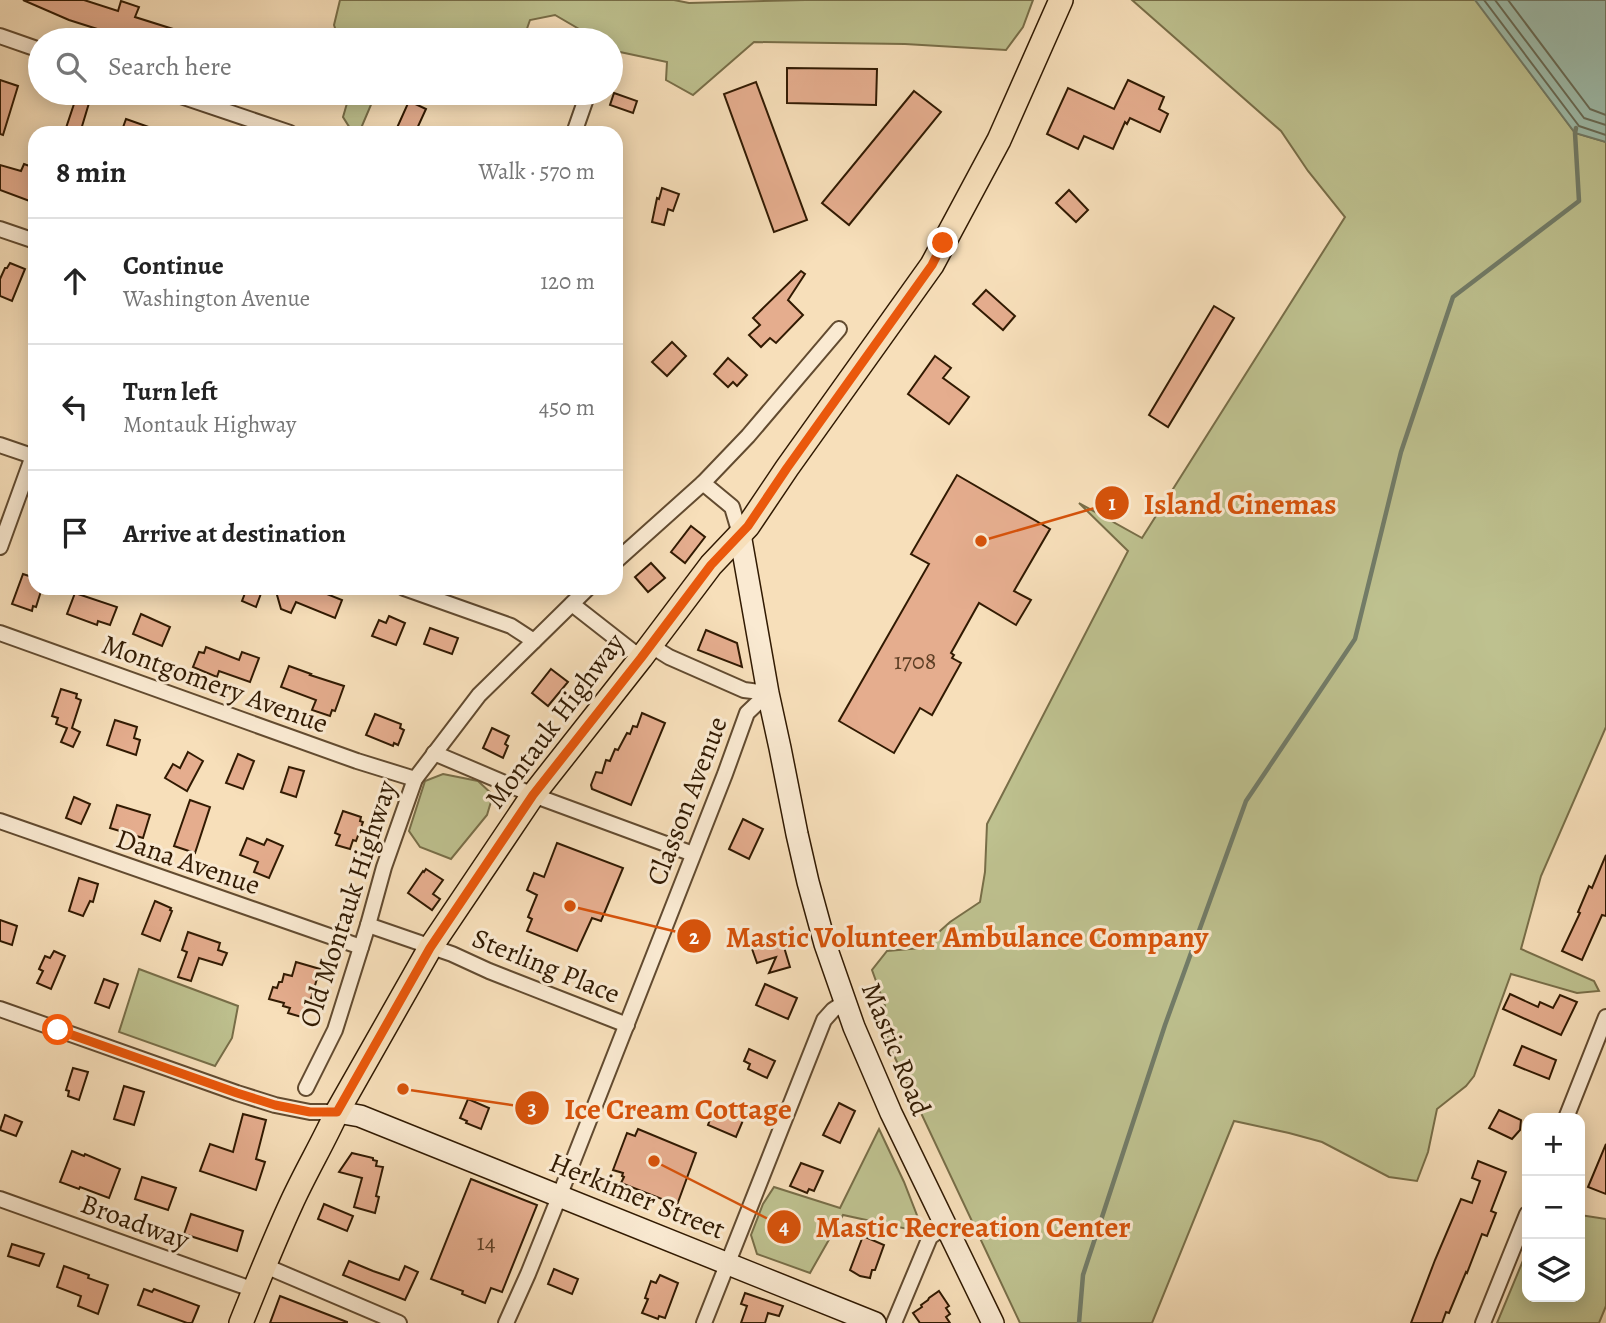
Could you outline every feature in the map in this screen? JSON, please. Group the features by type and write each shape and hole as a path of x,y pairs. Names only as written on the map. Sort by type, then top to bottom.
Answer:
{"main road":[{"name":"Montauk Highway","path":"241,1323 263,1265 302,1180 337,1112 430,948 533,795 711,565 748,526 932,265 999,140 1061,0"},
{"name":"Mastic Road","path":"740,534 768,693 808,883 825,944 845,1002 891,1113 993,1323"},
{"name":"Herkimer Street","path":"337,1112 359,1116 876,1323"}],"street":[{"path":"0,37 28,46"},
{"path":"207,105 269,126"},
{"path":"576,126 584,105"},
{"path":"0,229 28,239"},
{"path":"623,555 703,483 748,436 839,329"},
{"path":"0,445 28,455"},
{"path":"0,547 28,473"},
{"path":"703,483 732,507 740,534"},
{"path":"424,595 511,626 534,640"},
{"name":"Old Montauk Highway","path":"306,1088 335,1030 384,867 415,779 479,695 581,595"},
{"path":"572,604 645,652 669,657 744,690 768,693"},
{"name":"Montgomery Avenue","path":"0,633 415,779"},
{"name":"Classon Avenue","path":"506,1323 627,1025 747,713 768,693"},
{"path":"434,753 533,795 693,853"},
{"name":"Dana Avenue","path":"0,821 361,947"},
{"name":"Sterling Place","path":"368,925 452,954 627,1025"},
{"path":"704,1323 824,1020 845,1002"},
{"path":"0,1009 275,1105 310,1112 337,1112"},
{"path":"1568,1113 1606,1017"},
{"name":"Broadway","path":"0,1199 254,1290"},
{"path":"894,1323 930,1237 945,1226"},
{"path":"1483,1323 1522,1226"},
{"path":"263,1265 399,1323"}],"green space":[{"path":"340,0 674,0 689,3 1033,0 1023,27 1006,50 905,44 754,42 693,95 666,80 667,62 623,53 623,28 577,28 555,15 530,20 527,28 335,28"},
{"path":"1132,0 1476,0 1575,133 1606,142 1606,727 1541,876 1521,949 1594,981 1599,991 1577,993 1511,974 1474,1076 1466,1086 1437,1109 1428,1152 1417,1181 1389,1177 1322,1142 1234,1121 1152,1323 1020,1323 888,1043 885,1006 872,970 887,951 921,948 950,922 980,902 985,872 987,824 1128,551 1079,503 1142,538 1345,217 1308,171 1281,131"},
{"path":"346,105 371,105 362,126 349,126 343,117"},
{"path":"443,774 478,781 493,795 487,815 451,859 420,847 409,831 425,781"},
{"path":"139,969 238,1006 232,1038 215,1066 119,1032"},
{"path":"879,1129 920,1223 912,1230 843,1215 810,1273 757,1254 751,1235 763,1204 774,1187 840,1208"},
{"path":"1585,1216 1606,1219 1606,1306 1599,1323 1497,1323 1522,1263 1522,1302 1585,1302"}],"water":[{"path":"1475,0 1606,0 1606,142 1575,133"}],"building":[{"path":"23,0 84,0 118,11 121,1 139,7 135,17 170,28 94,28"},
{"path":"787,68 877,69 876,105 787,103"},
{"path":"0,80 18,86 3,135 0,134"},
{"path":"1128,80 1164,97 1159,109 1168,114 1160,132 1130,118 1127,124 1125,122 1113,149 1084,136 1078,149 1047,134 1068,88 1114,109"},
{"path":"756,82 807,220 774,232 724,94"},
{"path":"914,91 941,112 849,225 822,203"},
{"path":"623,96 637,101 633,113 610,105 623,105"},
{"path":"74,105 88,105 82,126 67,126"},
{"path":"407,105 418,105 426,109 418,126 398,126"},
{"path":"126,119 146,126 124,126"},
{"path":"24,164 28,165 28,200 0,190 0,165 21,171"},
{"path":"662,188 679,194 673,211 668,209 664,225 652,222"},
{"path":"1069,190 1088,210 1076,222 1056,203"},
{"path":"10,263 25,269 12,301 0,296 0,279"},
{"path":"801,271 805,274 788,300 803,315 776,343 770,338 761,347 749,335 760,325 753,318"},
{"path":"986,290 1015,316 1003,330 973,304"},
{"path":"1214,306 1234,318 1168,427 1149,415"},
{"path":"672,342 686,356 667,376 652,362"},
{"path":"935,356 951,368 943,378 969,397 949,424 908,394"},
{"path":"728,358 747,375 737,386 733,382 728,387 714,374"},
{"path":"957,475 1050,529 1014,591 1031,600 1016,625 979,603 951,653 954,655 952,658 961,663 932,715 920,708 894,753 839,721 929,564 911,554"},
{"path":"691,526 705,537 685,563 671,552"},
{"path":"651,563 665,578 648,592 635,577"},
{"path":"23,574 28,576 28,595 40,595 36,607 33,606 32,611 12,604"},
{"path":"74,595 117,607 110,625 98,621 97,625 67,614"},
{"path":"244,595 260,595 256,607 242,601"},
{"path":"277,595 330,595 342,600 335,618 296,602 291,613 281,609"},
{"path":"141,614 170,627 162,646 133,634"},
{"path":"389,616 405,623 396,645 372,636 379,620 386,623"},
{"path":"430,628 458,638 452,654 424,644"},
{"path":"706,630 737,643 742,667 698,650"},
{"path":"206,647 239,660 242,652 259,658 250,682 219,671 217,677 193,667 199,652 204,653"},
{"path":"289,666 344,686 335,711 332,710 330,716 312,710 316,700 281,687"},
{"path":"551,669 568,682 548,706 532,693"},
{"path":"61,689 77,694 76,698 81,700 72,728 80,732 73,747 61,742 67,728 56,724 58,718 52,716"},
{"path":"642,713 665,723 631,805 592,789 591,785 596,772 602,773 606,760 610,761 615,749 618,750 633,726 637,727"},
{"path":"375,714 401,724 400,728 404,730 398,745 394,743 393,746 366,735"},
{"path":"115,720 137,727 134,738 140,740 136,755 107,745"},
{"path":"492,728 509,736 503,758 483,748"},
{"path":"188,752 203,761 187,791 165,778 173,764 180,768"},
{"path":"238,754 254,761 243,789 226,783"},
{"path":"289,767 304,771 296,797 281,792"},
{"path":"74,797 90,804 81,824 66,818"},
{"path":"190,800 210,807 195,853 174,846"},
{"path":"117,805 150,815 143,838 110,828"},
{"path":"343,811 361,817 360,821 363,822 350,849 336,845 340,835 335,833"},
{"path":"743,819 763,829 749,859 729,849"},
{"path":"247,838 264,845 267,839 283,846 269,878 254,872 258,862 240,855"},
{"path":"557,843 623,868 601,921 592,918 577,951 527,931 532,919 528,917 537,895 527,890 534,873 544,877"},
{"path":"1606,855 1606,916 1602,915 1582,960 1562,951 1589,886 1592,888"},
{"path":"426,869 443,880 433,894 440,899 432,910 408,893"},
{"path":"79,878 98,884 93,902 90,901 83,916 69,911"},
{"path":"155,901 172,911 160,941 142,934"},
{"path":"0,920 17,926 12,945 0,941"},
{"path":"188,932 220,943 218,950 227,953 222,965 199,958 191,981 178,977 187,952 182,950"},
{"path":"781,937 790,967 769,973 776,957 757,963 751,946"},
{"path":"54,951 65,956 51,989 37,983 43,971 39,969 45,956 50,958"},
{"path":"296,962 320,969 305,1018 288,1013 290,1008 283,1006 284,1003 269,999 273,987 277,988 284,974 292,976"},
{"path":"104,979 118,984 109,1008 95,1003"},
{"path":"765,984 797,998 788,1019 756,1005"},
{"path":"1510,994 1538,1007 1540,1002 1553,1008 1560,995 1577,1002 1561,1035 1503,1009"},
{"path":"1522,1046 1556,1060 1549,1079 1514,1065"},
{"path":"749,1049 775,1061 767,1078 748,1069 750,1064 744,1061"},
{"path":"73,1068 88,1072 79,1100 68,1096 69,1091 66,1090"},
{"path":"124,1086 144,1092 134,1125 114,1119"},
{"path":"468,1099 489,1108 481,1129 460,1118"},
{"path":"839,1103 855,1111 840,1143 823,1135"},
{"path":"715,1106 744,1118 736,1137 708,1125"},
{"path":"1499,1110 1521,1120 1520,1130 1512,1139 1489,1128"},
{"path":"243,1114 266,1120 256,1159 265,1162 256,1190 200,1171 210,1144 233,1152"},
{"path":"5,1115 22,1122 16,1136 0,1130"},
{"path":"638,1129 696,1153 677,1205 621,1183 623,1173 613,1170 627,1133 635,1136"},
{"path":"1606,1144 1606,1194 1588,1187"},
{"path":"72,1151 120,1169 109,1198 60,1182"},
{"path":"352,1153 373,1158 377,1161 376,1166 383,1167 375,1213 354,1207 362,1178 339,1172"},
{"path":"1478,1161 1506,1172 1491,1211 1496,1213 1487,1236 1482,1234 1467,1273 1442,1323 1411,1323 1461,1199 1472,1203 1480,1181 1472,1178"},
{"path":"801,1163 823,1171 814,1191 809,1189 807,1193 790,1186"},
{"path":"142,1177 176,1188 168,1210 135,1199"},
{"path":"471,1179 537,1205 502,1292 491,1288 485,1303 431,1279"},
{"path":"324,1204 353,1216 347,1231 318,1219"},
{"path":"191,1214 243,1231 237,1251 184,1234"},
{"path":"863,1236 884,1245 870,1278 850,1270"},
{"path":"12,1244 44,1254 39,1266 8,1256"},
{"path":"349,1261 399,1280 405,1266 418,1272 405,1300 343,1275"},
{"path":"64,1266 108,1285 98,1314 78,1306 81,1296 57,1287"},
{"path":"554,1269 578,1279 572,1294 548,1284"},
{"path":"660,1275 678,1283 665,1318 659,1316 658,1319 642,1313 651,1281 656,1283"},
{"path":"144,1289 152,1292 154,1289 199,1306 192,1323 138,1305"},
{"path":"939,1291 949,1306 946,1308 950,1314 946,1317 950,1323 920,1323 913,1313"},
{"path":"745,1293 783,1306 779,1316 768,1313 765,1323 741,1323 747,1306 741,1304"},
{"path":"280,1296 347,1322 347,1323 270,1323"}],"waterway":[{"path":"1079,1323 1083,1275 1165,1025 1246,801 1355,639 1401,452 1453,297 1579,201 1576,128"}],"place":[{"name":"Island Cinemas","path":"981,541"},
{"name":"Mastic Volunteer Ambulance Company","path":"570,906"},
{"name":"Ice Cream Cottage","path":"403,1089"},
{"name":"Mastic Recreation Center","path":"654,1161"}],"route":[{"path":"58,1030 275,1105 310,1112 337,1112 430,948 533,795 711,565 748,526 932,265 943,243"}]}
